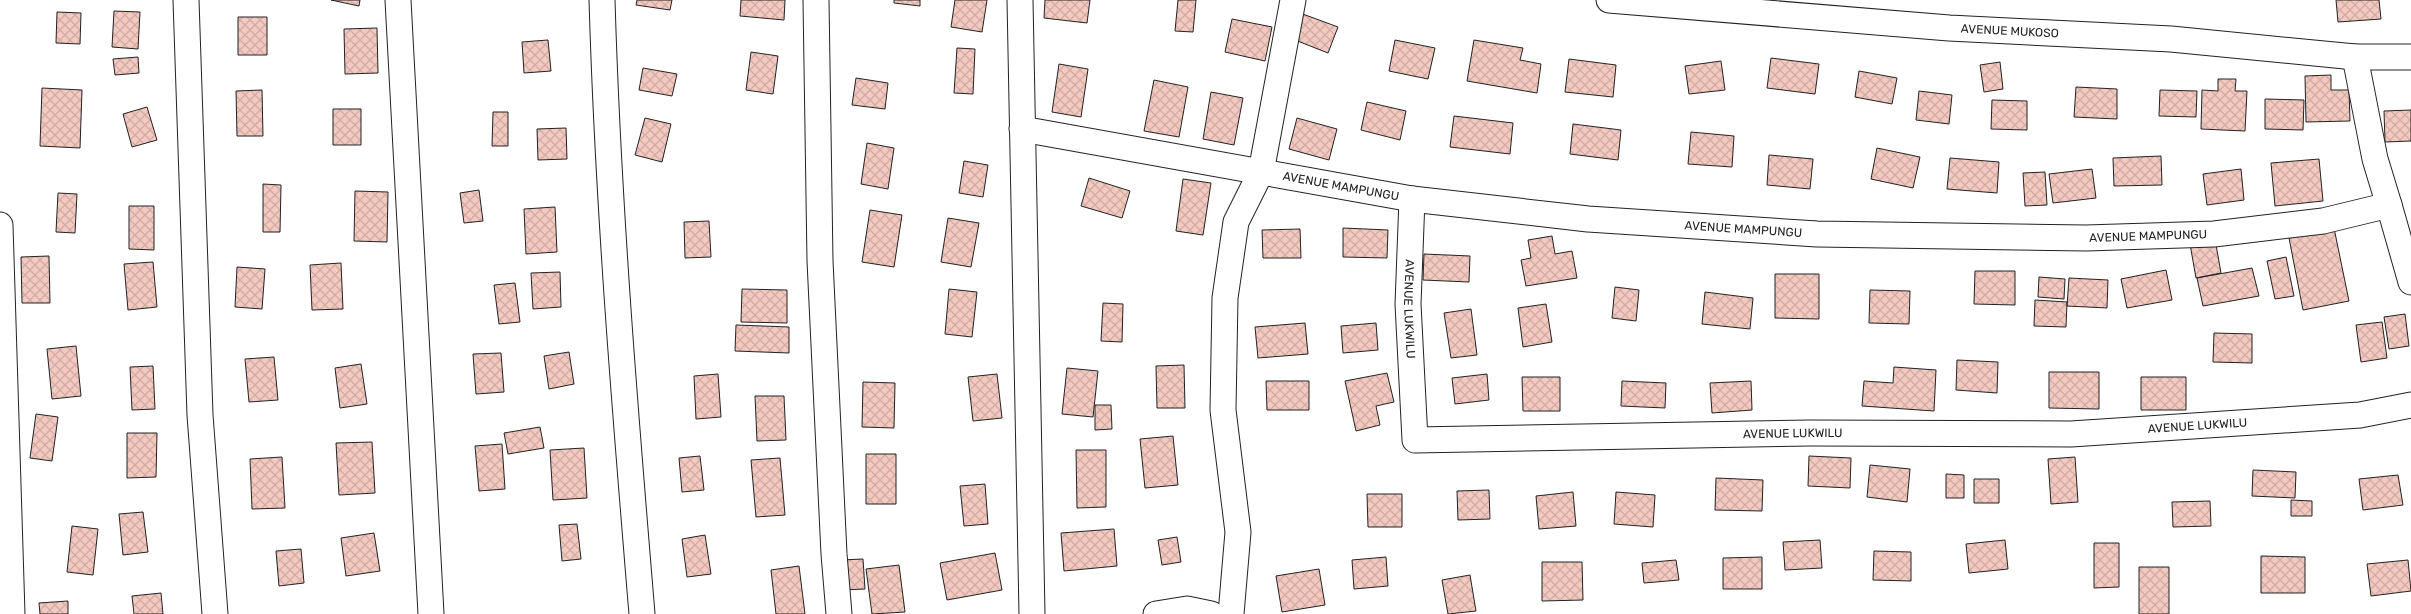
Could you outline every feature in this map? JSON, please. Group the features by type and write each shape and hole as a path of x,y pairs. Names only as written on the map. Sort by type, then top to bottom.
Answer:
{"street":[{"path":"186,0 200,415 215,614"},
{"path":"398,0 432,614"},
{"path":"602,0 605,94 622,381 642,614"},
{"path":"816,0 821,271 839,614"},
{"path":"1020,0 1032,614"},
{"path":"1230,614 1238,532 1223,410 1225,298 1236,222 1261,172 1293,0"},
{"name":"AVENUE MUKOSO","path":"1609,0 1949,28 2170,39 2355,57 2411,57"},
{"path":"2355,57 2375,158 2411,282"},
{"name":"AVENUE MAMPUNGU","path":"1022,129 1412,199 1588,219 1816,234 2086,238 2214,234 2323,221 2389,206"},
{"name":"AVENUE LUKWILU","path":"1412,199 1408,304 1415,440 1810,433 2071,434 2360,415 2411,405"},
{"path":"0,225 12,614"},
{"path":"1156,614 1186,609 1211,614"}],"building":[{"path":"331,0 360,0 359,6"},
{"path":"637,0 672,0 670,10 636,5"},
{"path":"741,0 785,0 784,20 740,16"},
{"path":"894,0 920,0 920,6 894,3"},
{"path":"955,0 987,0 982,32 951,27"},
{"path":"1045,0 1090,0 1087,23 1044,18"},
{"path":"1178,0 1196,0 1193,32 1175,31"},
{"path":"2336,0 2379,0 2381,19 2338,22"},
{"path":"114,11 140,12 138,49 112,47"},
{"path":"57,12 81,13 80,44 56,43"},
{"path":"1300,13 1338,27 1328,53 1290,38"},
{"path":"238,17 267,17 267,55 238,55"},
{"path":"1232,19 1272,27 1265,61 1225,52"},
{"path":"377,28 378,73 345,74 344,29"},
{"path":"548,40 551,71 524,73 522,42"},
{"path":"1395,40 1435,48 1428,79 1389,71"},
{"path":"1474,40 1523,48 1520,60 1541,64 1537,93 1467,81"},
{"path":"957,48 975,49 973,94 954,93"},
{"path":"751,52 778,56 773,94 746,90"},
{"path":"138,57 139,73 115,75 113,59"},
{"path":"1771,58 1819,64 1815,94 1767,88"},
{"path":"1569,59 1616,65 1613,97 1565,92"},
{"path":"1721,61 1725,90 1689,94 1685,66"},
{"path":"2000,62 2003,89 1984,92 1980,65"},
{"path":"1059,64 1088,69 1081,117 1052,112"},
{"path":"643,68 677,74 672,96 639,90"},
{"path":"1859,71 1897,78 1892,104 1855,97"},
{"path":"2331,75 2331,90 2349,90 2350,121 2306,122 2305,76"},
{"path":"856,78 888,83 885,109 852,105"},
{"path":"2218,79 2236,79 2235,91 2247,91 2245,131 2201,129 2202,90 2218,91"},
{"path":"1154,80 1188,87 1179,137 1144,131"},
{"path":"2076,87 2117,89 2117,119 2074,117"},
{"path":"42,88 82,90 80,148 40,146"},
{"path":"262,90 263,136 237,136 236,91"},
{"path":"2160,90 2197,91 2196,117 2159,116"},
{"path":"1919,91 1952,95 1949,124 1916,120"},
{"path":"1211,92 1243,98 1234,145 1203,139"},
{"path":"2265,99 2304,100 2303,130 2265,129"},
{"path":"1992,100 2027,101 2027,130 1991,129"},
{"path":"1367,102 1406,111 1400,140 1361,130"},
{"path":"147,107 157,140 132,147 123,114"},
{"path":"333,109 361,109 361,145 333,145"},
{"path":"2411,110 2411,141 2385,142 2384,111"},
{"path":"493,112 508,112 508,146 492,146"},
{"path":"1454,116 1513,123 1510,154 1450,147"},
{"path":"645,118 671,124 662,162 635,155"},
{"path":"1297,118 1337,129 1329,160 1289,149"},
{"path":"1573,124 1621,130 1618,160 1570,154"},
{"path":"566,128 567,159 538,160 537,129"},
{"path":"1691,132 1734,136 1732,167 1688,164"},
{"path":"867,143 894,148 888,189 861,184"},
{"path":"1877,148 1920,157 1913,188 1871,179"},
{"path":"1769,155 1813,159 1810,189 1767,185"},
{"path":"2161,156 2162,185 2114,186 2113,158"},
{"path":"1950,158 1999,162 1997,193 1947,189"},
{"path":"2319,159 2323,201 2275,206 2271,163"},
{"path":"964,161 988,165 983,197 959,193"},
{"path":"2092,169 2096,198 2053,203 2049,174"},
{"path":"2241,169 2244,200 2207,205 2203,174"},
{"path":"2045,172 2047,205 2025,206 2023,173"},
{"path":"1089,178 1130,191 1122,218 1081,206"},
{"path":"1183,179 1211,183 1203,235 1176,231"},
{"path":"263,184 281,185 280,232 263,232"},
{"path":"479,190 483,221 464,223 460,193"},
{"path":"355,191 388,192 387,242 354,241"},
{"path":"58,193 77,194 75,233 56,232"},
{"path":"129,206 154,206 154,250 129,249"},
{"path":"555,207 557,252 526,254 524,209"},
{"path":"870,210 902,215 894,267 862,262"},
{"path":"948,218 979,223 971,267 941,262"},
{"path":"709,221 711,257 685,258 684,222"},
{"path":"1343,228 1388,230 1387,258 1343,257"},
{"path":"2334,228 2349,301 2303,310 2289,238"},
{"path":"1300,229 1301,258 1263,258 1262,230"},
{"path":"1552,236 1555,254 1572,251 1577,278 1526,286 1521,260 1531,258 1528,240"},
{"path":"2215,239 2221,273 2196,278 2190,244"},
{"path":"1424,254 1470,256 1469,282 1423,280"},
{"path":"49,256 50,303 22,303 21,257"},
{"path":"2286,257 2294,296 2275,299 2267,261"},
{"path":"153,262 157,307 128,310 124,264"},
{"path":"341,263 343,309 312,310 310,265"},
{"path":"237,267 265,269 262,309 235,307"},
{"path":"2252,268 2259,296 2203,306 2197,278"},
{"path":"2166,270 2172,300 2127,308 2121,279"},
{"path":"1975,271 2015,271 2015,305 1974,304"},
{"path":"560,272 561,307 533,309 531,273"},
{"path":"1775,274 1819,274 1819,319 1775,318"},
{"path":"2039,277 2065,279 2064,299 2038,297"},
{"path":"2069,278 2108,280 2107,308 2067,306"},
{"path":"515,283 520,322 499,324 494,285"},
{"path":"1615,287 1639,290 1636,321 1612,318"},
{"path":"742,289 787,290 787,323 741,322"},
{"path":"949,289 977,292 972,337 945,334"},
{"path":"1870,290 1910,291 1909,324 1869,323"},
{"path":"1705,292 1753,298 1750,329 1702,324"},
{"path":"2035,300 2067,302 2066,327 2034,326"},
{"path":"1103,303 1123,304 1122,342 1101,341"},
{"path":"1546,304 1552,342 1523,347 1518,308"},
{"path":"1471,309 1477,355 1451,358 1444,313"},
{"path":"2405,314 2409,346 2389,349 2384,317"},
{"path":"2382,322 2387,358 2361,362 2356,325"},
{"path":"1305,323 1308,354 1258,358 1255,327"},
{"path":"1376,323 1378,350 1343,353 1341,326"},
{"path":"736,325 789,327 789,353 735,351"},
{"path":"2214,333 2252,334 2252,363 2213,362"},
{"path":"76,346 81,396 52,399 47,349"},
{"path":"569,352 574,384 549,389 544,356"},
{"path":"501,353 504,392 476,394 473,354"},
{"path":"274,357 278,400 249,402 245,359"},
{"path":"1957,360 1998,362 1997,393 1956,390"},
{"path":"361,364 367,404 340,408 335,368"},
{"path":"1184,365 1185,408 1157,408 1156,366"},
{"path":"153,366 155,409 132,410 130,367"},
{"path":"1894,367 1936,370 1934,411 1862,406 1864,381 1893,383"},
{"path":"1067,368 1098,371 1093,417 1062,414"},
{"path":"2049,372 2099,372 2099,409 2049,408"},
{"path":"1387,373 1394,402 1376,406 1380,425 1356,431 1345,381"},
{"path":"718,374 721,417 696,419 694,376"},
{"path":"997,374 1002,418 973,421 968,377"},
{"path":"1487,374 1489,400 1455,404 1452,378"},
{"path":"1522,377 1560,377 1560,411 1523,411"},
{"path":"2141,377 2186,377 2186,410 2141,410"},
{"path":"1266,381 1309,381 1309,410 1267,410"},
{"path":"1622,381 1666,383 1665,408 1621,406"},
{"path":"1751,381 1752,410 1712,413 1710,383"},
{"path":"863,382 895,383 894,428 862,427"},
{"path":"755,396 784,396 786,440 757,441"},
{"path":"1095,405 1111,405 1112,429 1095,430"},
{"path":"36,414 58,417 52,461 30,458"},
{"path":"540,427 544,448 508,454 504,433"},
{"path":"127,433 157,433 156,477 127,478"},
{"path":"1173,436 1178,485 1145,488 1140,439"},
{"path":"372,442 375,493 339,495 336,443"},
{"path":"502,444 505,489 479,491 475,446"},
{"path":"584,448 587,498 553,500 550,450"},
{"path":"1076,450 1106,450 1106,507 1077,508"},
{"path":"866,454 896,454 896,504 866,504"},
{"path":"700,456 704,490 682,492 679,458"},
{"path":"1809,456 1851,458 1850,488 1808,486"},
{"path":"282,457 285,508 252,509 250,459"},
{"path":"2075,457 2078,502 2051,504 2048,459"},
{"path":"780,458 785,515 756,517 751,460"},
{"path":"1870,465 1910,469 1907,502 1867,497"},
{"path":"2253,470 2296,472 2295,498 2252,496"},
{"path":"1946,474 1964,475 1964,498 1946,498"},
{"path":"2398,475 2403,505 2363,510 2359,479"},
{"path":"1716,478 1763,480 1762,511 1715,510"},
{"path":"1974,479 1999,479 1999,503 1974,503"},
{"path":"985,484 988,524 964,526 960,486"},
{"path":"1489,490 1490,519 1458,520 1457,491"},
{"path":"1573,492 1576,526 1539,529 1536,496"},
{"path":"1616,492 1655,495 1653,527 1614,524"},
{"path":"1367,494 1402,494 1402,527 1368,527"},
{"path":"2291,500 2312,501 2312,516 2291,516"},
{"path":"2210,501 2211,526 2173,527 2172,502"},
{"path":"143,512 148,552 123,555 119,514"},
{"path":"577,524 581,559 562,561 559,525"},
{"path":"72,526 98,529 93,575 67,572"},
{"path":"1114,529 1117,566 1064,571 1061,533"},
{"path":"374,533 380,571 346,576 341,538"},
{"path":"705,535 711,574 687,577 682,539"},
{"path":"1177,537 1181,562 1162,565 1158,540"},
{"path":"1820,540 1822,568 1785,570 1783,542"},
{"path":"2005,540 2008,569 1969,573 1966,544"},
{"path":"2094,543 2119,543 2119,587 2094,588"},
{"path":"301,549 304,583 279,586 276,551"},
{"path":"1874,551 1911,552 1911,581 1873,580"},
{"path":"995,553 1002,590 947,600 940,563"},
{"path":"2261,556 2305,557 2305,593 2261,593"},
{"path":"1386,557 1388,586 1354,589 1352,560"},
{"path":"1762,557 1762,589 1723,589 1723,558"},
{"path":"863,559 865,589 843,590 841,560"},
{"path":"1676,560 1679,580 1644,583 1642,563"},
{"path":"2408,560 2411,591 2371,596 2367,564"},
{"path":"1542,562 1582,562 1583,600 1542,601"},
{"path":"899,565 905,612 872,614 866,569"},
{"path":"799,566 805,614 776,614 771,570"},
{"path":"2139,567 2169,567 2169,614 2139,614"},
{"path":"1319,569 1325,605 1282,612 1276,576"},
{"path":"1470,575 1476,611 1448,614 1442,580"},
{"path":"161,593 163,614 134,614 132,596"},
{"path":"68,601 68,614 40,614 39,603"}]}
